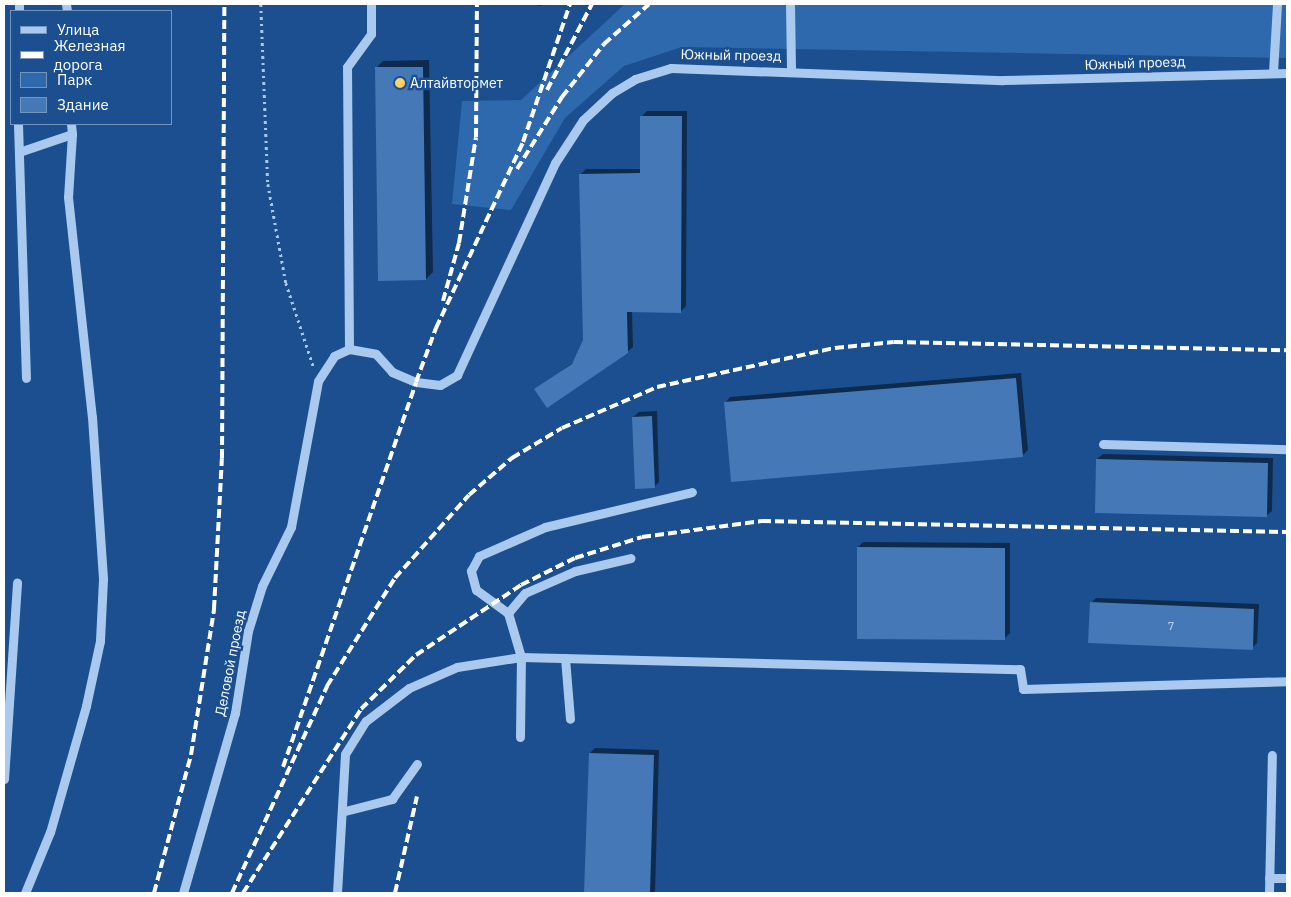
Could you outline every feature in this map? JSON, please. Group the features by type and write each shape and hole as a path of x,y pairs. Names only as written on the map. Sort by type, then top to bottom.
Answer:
{"street":[{"path":"318,381 334,356 349,349 347,67 371,34 372,4"},
{"path":"790,4 791,70"},
{"path":"1273,72 1277,4"},
{"name":"Южный проезд","path":"349,349 376,354 392,372 416,382 440,385 457,374 555,163 583,120 612,93 635,79 672,68 791,70 1003,80 1287,73"},
{"path":"18,125 26,378"},
{"path":"25,893 50,832 100,641 99,506 68,197 71,125"},
{"path":"19,152 72,134"},
{"name":"Деловой проезд","path":"183,893 235,713 248,631 262,586 291,527 318,381"},
{"path":"1104,444 1287,449"},
{"path":"520,737 521,657 508,613 476,590 471,571 478,556 545,526 692,492"},
{"path":"508,613 525,593 575,571 631,558"},
{"path":"4,779 17,582"},
{"path":"337,893 345,811 345,754 366,721 409,688 457,667 521,657 1020,669 1023,689 1287,681"},
{"path":"565,658 570,719"},
{"path":"1269,893 1272,755"},
{"path":"345,811 392,799 417,764"},
{"path":"1269,878 1287,878"}],"path":[{"path":"261,4 268,184 286,283 318,381"}],"green space":[{"path":"625,4 1287,4 1287,58 682,47 624,66 565,118 511,210 452,204 462,101 521,100"}],"building":[{"path":"375,67 423,67 426,280 378,281"},
{"path":"640,116 682,116 681,313 627,312 628,353 547,408 534,389 572,364 583,340 579,174 640,173"},
{"path":"1016,378 1023,457 731,482 724,402"},
{"path":"652,416 655,488 635,489 632,417"},
{"path":"1096,459 1268,463 1267,517 1095,513"},
{"path":"857,547 1005,548 1005,640 857,639"},
{"path":"1090,602 1254,609 1253,650 1088,643"},
{"path":"589,753 654,755 650,893 584,893"}],"railway":[{"path":"154,893 191,755 214,609 222,458 224,4"},
{"path":"443,301 459,243 476,137 477,4"},
{"path":"283,767 436,328 523,142 570,4"},
{"path":"547,90 592,4"},
{"path":"517,169 562,97 604,44 649,4"},
{"path":"232,893 327,686 395,578 469,495 512,458 562,428 657,387 835,348 894,342 1287,350"},
{"path":"243,893 361,709 416,655 521,585 575,558 642,537 762,521 1287,532"},
{"path":"395,893 417,796"}],"place":[{"name":"Алтайвтормет","path":"400,83"}]}
